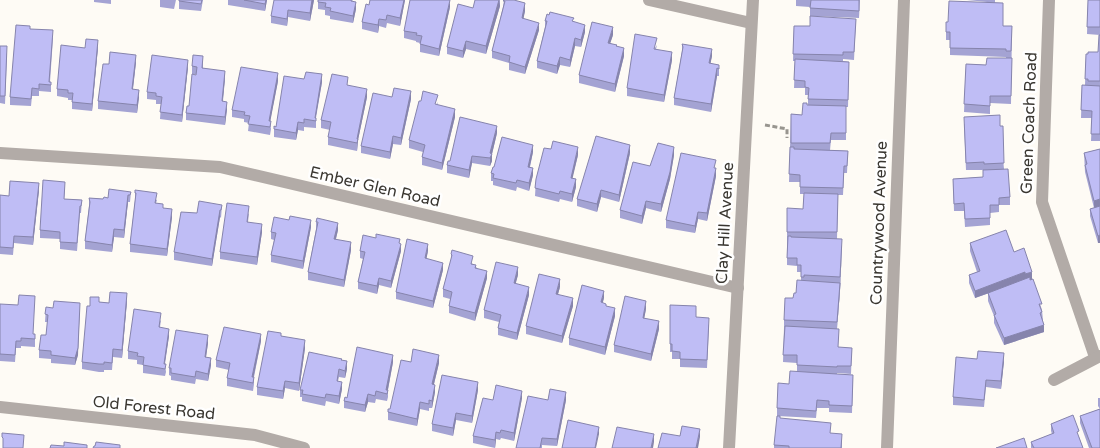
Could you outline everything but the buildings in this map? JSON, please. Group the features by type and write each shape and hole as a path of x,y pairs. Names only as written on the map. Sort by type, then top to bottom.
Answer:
{"street":[{"path":"649,0 751,23"},
{"name":"Clay Hill Avenue","path":"729,448 753,0"},
{"name":"Countrywood Avenue","path":"887,448 904,0"},
{"name":"Green Coach Road","path":"1049,0 1042,202 1098,357"},
{"name":"Ember Glen Road","path":"0,153 220,167 738,288"},
{"path":"1054,380 1098,357"},
{"name":"Old Forest Road","path":"0,407 255,435 304,448"}],"path":[{"path":"765,125 787,129 787,138"}]}
